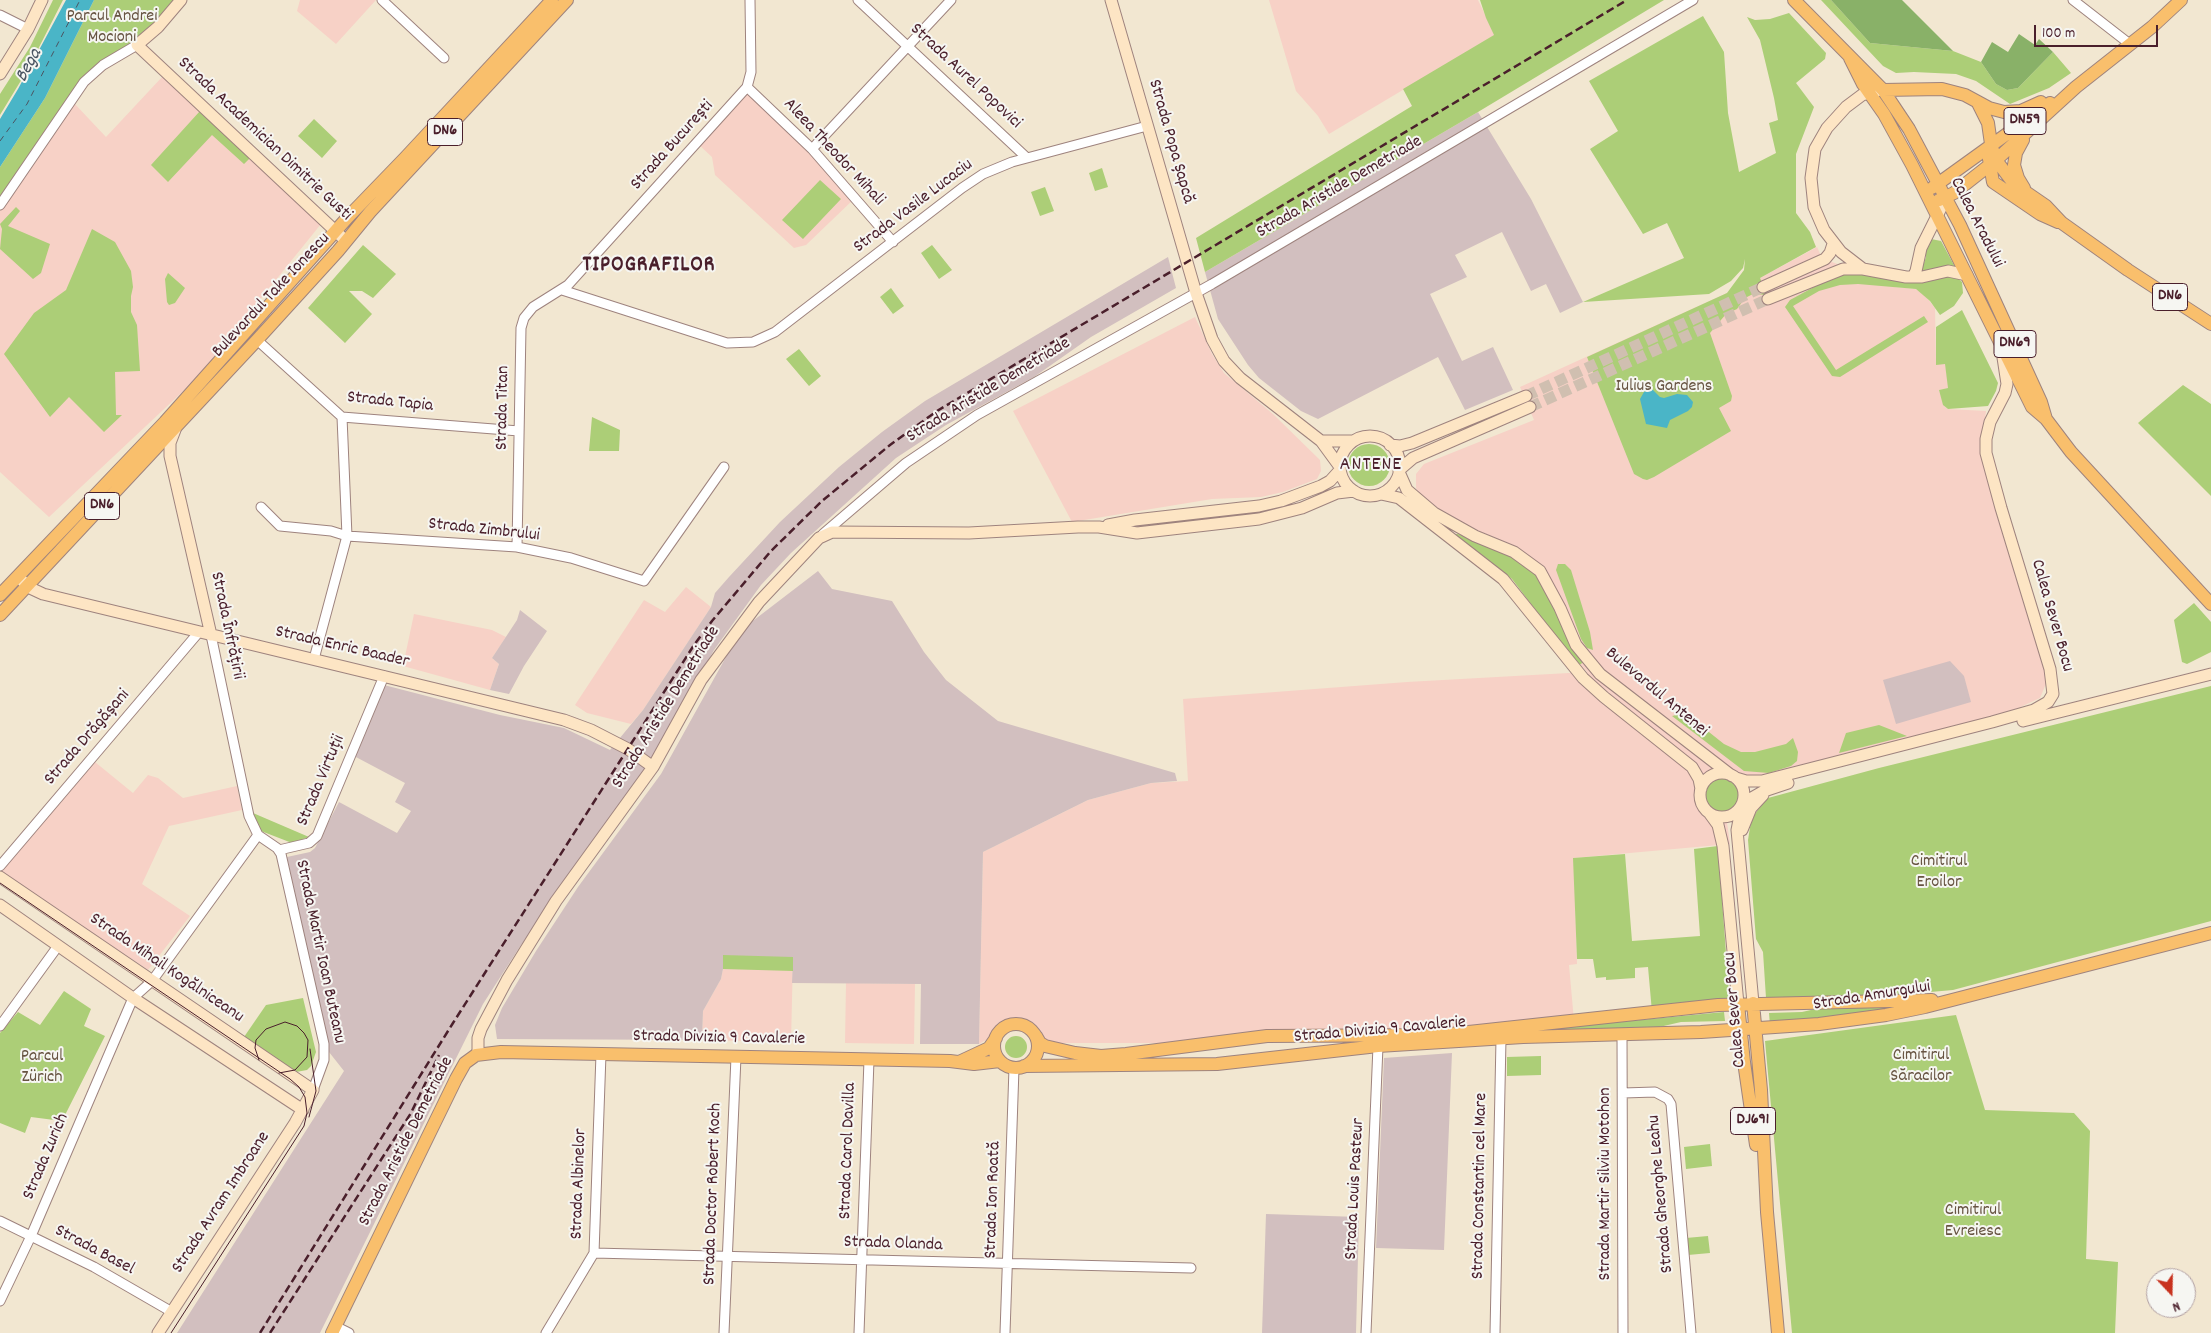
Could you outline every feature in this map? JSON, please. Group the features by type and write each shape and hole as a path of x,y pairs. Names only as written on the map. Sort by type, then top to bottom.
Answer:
{"main road":[{"name":"Bulevardul Take Ionescu","path":"0,615 23,582 335,230 552,0"},
{"name":"Bulevardul Take Ionescu","path":"0,595 23,582 177,425 257,340 370,212 567,0"},
{"name":"Calea Aradului","path":"1794,0 1883,90 1909,129 1946,198 2007,325 2042,402 2046,419"},
{"name":"DN59","path":"1992,163 2028,133 2076,87 2131,44 2181,0"},
{"name":"Calea Aradului","path":"1850,58 1868,93 1892,127 2032,407 2046,419 2071,452 2211,604"},
{"name":"DN59","path":"1991,144 2058,97 2076,87"},
{"path":"1883,90 1942,89 1966,95 1993,109 2011,113 2058,97"},
{"path":"1960,188 1993,182 1988,123 1978,102"},
{"name":"DN6","path":"2028,133 2018,149 2014,165 2018,178 2031,196"},
{"path":"1991,144 1937,183 1930,189 1928,197 1934,200 1946,198 1992,163"},
{"name":"DN6","path":"1992,163 2014,184 2046,206 2062,224"},
{"name":"DN6","path":"1993,182 2040,214 2062,224 2211,324"},
{"name":"Strada Amurgului","path":"1740,1029 1819,1024 1886,1015 1994,990 2211,933"},
{"name":"Strada Amurgului","path":"1738,1004 1936,999 1994,990"},
{"name":"Calea Sever Bocu","path":"1753,1003 1767,1212 1778,1333"},
{"name":"Strada Divizia 9 Cavalerie","path":"1036,1036 1043,1045 1068,1052 1113,1055 1267,1036 1441,1035 1738,1004"},
{"name":"Calea Sever Bocu","path":"1738,1004 1767,1212"},
{"path":"1015,1024 1028,1028 1036,1036 1038,1048 1036,1056 1019,1067 1000,1061 995,1048 996,1037 1005,1027 1015,1024"},
{"name":"Strada Divizia 9 Cavalerie","path":"1019,1067 1217,1064 1378,1046 1740,1029"},
{"name":"Strada Divizia 9 Cavalerie","path":"959,1062 989,1048 996,1037"},
{"name":"Strada Divizia 9 Cavalerie","path":"478,1054 501,1052 601,1054 959,1062 974,1064 1000,1061"},
{"name":"Strada Aristide Demetriade","path":"334,1330 456,1079 468,1059 478,1054"}],"street":[{"path":"0,74 28,29 42,0"},
{"path":"0,205 87,78 103,65 137,45 158,27 181,0"},
{"path":"382,0 444,58"},
{"path":"747,87 751,76 750,0"},
{"name":"Strada Aurel Popovici","path":"858,0 1028,158"},
{"path":"812,150 951,0"},
{"name":"Strada Popa Șapcă","path":"1111,0 1196,293"},
{"name":"Strada Aristide Demetriade","path":"478,1054 478,1038 481,1029 512,972 561,894 653,767 702,680 733,635 769,589 819,538 884,480 946,434 1023,388 1196,293 1693,0"},
{"path":"2073,0 2086,12 2131,44"},
{"path":"0,15 28,29"},
{"name":"Strada Academician Dimitrie Gusti","path":"137,45 346,241"},
{"name":"Aleea Theodor Mihali","path":"747,87 812,150 893,242"},
{"name":"Strada București","path":"562,290 747,87"},
{"path":"1863,269 1846,257 1833,244 1818,219 1811,178 1815,148 1820,138 1836,118 1862,95 1883,90"},
{"name":"Strada Vasile Lucaciu","path":"562,290 727,343 753,342 774,332 974,180 999,166 1147,126"},
{"path":"1913,277 1916,271 1920,248 1946,198"},
{"path":"1764,287 1826,259 1833,244"},
{"path":"1768,299 1837,271 1863,269 1900,277 1922,277 1948,270 1967,275"},
{"name":"Strada Titan","path":"517,547 523,321 533,307 562,290"},
{"path":"1196,293 1212,339 1232,370 1248,386 1321,441 1340,469 1346,484 1354,491 1367,496 1381,494 1393,485 1399,471 1413,458 1528,402 1418,441 1400,446 1390,445"},
{"name":"Strada Tapia","path":"257,340 342,417 519,431"},
{"name":"Calea Sever Bocu","path":"1734,777 1751,782 1768,780 1986,724 2034,710 2048,702 2053,694 2050,669 2003,517 1986,453 1986,439 1990,422 2005,393 2007,384 2004,357 1999,343"},
{"path":"314,659 347,536 342,417"},
{"name":"Strada Înfrățirii","path":"177,425 170,443 170,456 205,633 245,797 253,826 258,835"},
{"path":"1321,441 1353,441 1362,437 1372,436 1382,439 1390,445 1398,456 1399,471"},
{"path":"819,538 832,532 969,533 1099,527 1135,520 1259,506 1281,501 1330,481 1340,469 1343,453 1353,441"},
{"name":"Strada Zimbrului","path":"261,507 280,526 331,531 347,536 517,547 571,558 644,581 724,467"},
{"name":"Bulevardul Antenei","path":"1399,471 1407,490 1434,513 1475,536 1514,552 1540,571 1560,608 1576,645 1600,674 1734,777"},
{"path":"1099,527 1137,533 1259,519 1302,508 1338,493 1354,491"},
{"name":"Bulevardul Antenei","path":"1381,494 1399,498 1503,580 1583,678 1692,767 1699,779 1700,791"},
{"name":"Strada Enric Baader","path":"23,582 43,594 568,721 591,730 628,749 653,767"},
{"name":"Strada Drăgășani","path":"0,866 205,633"},
{"path":"1710,814 1721,818 1728,816 1738,811 1742,804 1772,788 1842,767 2207,674"},
{"name":"Strada Virtuții","path":"279,850 309,843 317,836 384,676"},
{"path":"2053,694 2073,707"},
{"path":"1700,791 1704,782 1713,775 1725,774 1734,777"},
{"name":"DJ691","path":"1734,777 1743,790 1742,804"},
{"path":"1738,842 1751,808 1772,788"},
{"name":"DJ691","path":"1700,791 1702,806 1710,814"},
{"name":"Calea Sever Bocu","path":"1742,804 1738,821 1738,842 1753,1003"},
{"name":"Calea Sever Bocu","path":"1710,814 1718,825 1723,846 1738,1004"},
{"path":"133,998 152,981 258,835 279,850"},
{"name":"Strada Martir Ioan Buteanu","path":"279,850 324,1044 324,1060 313,1090"},
{"name":"Strada Mihail Kogălniceanu","path":"0,877 313,1090"},
{"path":"0,905 133,998 303,1110"},
{"path":"0,1026 58,946"},
{"name":"Strada Zurich","path":"0,1301 31,1236 133,998"},
{"name":"Strada Martir Silviu Motohon","path":"1622,1035 1624,1093 1623,1333"},
{"name":"Strada Constantin cel Mare","path":"1495,1333 1501,1039"},
{"name":"Strada Louis Pasteur","path":"1366,1333 1378,1046"},
{"name":"Strada Albinelor","path":"546,1333 594,1253 601,1054"},
{"name":"Strada Doctor Robert Koch","path":"724,1333 736,1057"},
{"name":"Strada Carol Davilla","path":"858,1333 869,1060"},
{"name":"Strada Ion Roată","path":"1005,1333 1019,1067"},
{"name":"Strada Avram Imbroane","path":"158,1333 303,1110 313,1090"},
{"name":"Strada Gheorghe Leahu","path":"1624,1093 1656,1092 1668,1099 1671,1104 1691,1333"},
{"name":"Strada Basel","path":"0,1220 94,1267 172,1312"},
{"name":"Strada Olanda","path":"594,1253 1008,1265 1191,1268"},
{"path":"334,1330 349,1333"}],"shaded area":[{"path":"300,0 376,0 336,44 297,11"},
{"path":"1269,0 1478,0 1495,35 1329,134 1318,116 1296,91"},
{"path":"163,76 321,224 195,380 49,517 0,472 0,209 73,102 106,137"},
{"path":"747,87 855,198 806,245 794,248 715,175 712,157 697,143"},
{"path":"1478,112 1531,199 1583,302 1560,313 1546,284 1531,291 1502,232 1455,255 1467,277 1430,294 1462,361 1493,347 1513,390 1465,410 1438,357 1318,419 1301,411 1259,378 1248,365 1218,319 1205,272"},
{"path":"1817,247 1822,258 1895,287 1916,289 1923,293 1935,308 1936,364 1945,363 1949,388 1939,390 1945,407 1948,409 1986,411 1984,431 2048,679 2040,698 2014,710 1987,717 1986,724 1723,793 1730,844 1574,858 1577,964 1569,965 1574,1021 1400,1035 1203,1043 1040,1043 1028,1027 1012,1025 979,1044 983,852 1088,800 1151,783 1188,781 1183,699 1407,682 1587,672 1560,642 1529,598 1500,566 1479,546 1432,519 1416,488 1416,474 1424,464 1534,420 1520,387 1760,278"},
{"path":"1168,257 1176,288 1091,337 1034,377 946,425 896,458 791,553 761,585 714,650 661,747 519,948 483,1004 320,1333 177,1333 344,1071 329,1052 287,857 310,852 315,848 339,802 397,833 411,811 395,802 405,783 354,756 384,685 500,715 564,728 610,750 643,710 711,607 715,593 780,522 839,467 882,432 925,401"},
{"path":"1195,317 1212,354 1224,373 1273,414 1320,460 1321,471 1317,479 1283,492 1261,497 1212,499 1072,522 1013,411"},
{"path":"818,571 832,589 892,601 924,652 946,680 998,721 1175,773 1177,781 1151,783 1088,800 983,852 979,1044 920,1044 921,984 792,983 793,957 723,969 721,979 703,1011 702,1040 497,1039 495,1025 502,1008 536,951 578,887 661,774 741,630"},
{"path":"686,587 711,607 643,710 631,724 587,713 575,705 644,600 665,612"},
{"path":"520,610 547,631 524,666 509,694 490,690 499,664 492,658 517,620"},
{"path":"414,614 492,630 506,637 492,658 499,664 490,690 403,666"},
{"path":"1950,661 1964,676 1971,702 1896,724 1883,680"},
{"path":"95,762 133,793 148,775 158,778 183,798 237,786 242,810 169,826 142,884 190,916 148,970 1,872"},
{"path":"793,957 791,1042 702,1040 703,1011 721,979 723,969"},
{"path":"846,983 915,984 914,1044 845,1043"},
{"path":"1452,1053 1444,1250 1376,1248 1384,1058"},
{"path":"1266,1214 1359,1217 1356,1333 1262,1333"}],"green space":[{"path":"53,0 63,0 28,69 0,115 0,94 30,47"},
{"name":"Parcul Andrei Mocioni","path":"94,0 181,0 158,27 95,70 0,205 0,167 45,98"},
{"path":"1480,0 1664,0 1478,112 1205,272 1196,238 1412,106 1403,89 1494,35"},
{"path":"1821,0 1831,0 1870,43 1953,51 1981,62 1996,84 2007,90 2018,88 2053,52 2071,73 2049,88 2010,104 1976,81 1956,74 1896,73 1883,66"},
{"path":"1831,0 1902,0 1953,51 1870,43"},
{"name":"Iulius Gardens","path":"1789,13 1826,53 1825,59 1796,83 1814,107 1796,154 1796,213 1810,232 1816,247 1760,278 1767,295 1753,294 1745,298 1737,309 1726,314 1710,333 1732,396 1731,401 1719,408 1731,431 1654,477 1647,480 1643,479 1634,474 1587,357 1727,293 1744,270 1745,259 1743,268 1731,281 1709,294 1583,302 1684,258 1667,223 1643,234 1590,149 1618,131 1589,81 1703,16 1724,52 1728,113 1739,172 1776,153 1769,123 1778,120 1760,40 1747,17 1755,20 1770,19"},
{"path":"2019,34 2035,45 2039,39 2053,52 2018,88 2007,90 1996,84 1981,62 1992,42 2008,52"},
{"path":"200,111 251,157 244,164 212,135 168,182 151,165"},
{"path":"314,119 337,141 322,158 298,136"},
{"path":"1102,168 1108,187 1095,191 1089,173"},
{"path":"820,180 841,199 803,239 782,220"},
{"path":"1045,187 1054,211 1040,216 1031,192"},
{"path":"16,207 20,211 8,226 50,244 41,273 33,279 0,249 2,229 0,224"},
{"path":"92,229 115,242 131,271 133,287 131,312 137,325 140,371 115,372 116,415 122,415 104,432 69,397 50,417 4,354 34,313 66,290"},
{"path":"1931,239 1941,241 1955,267 1925,272 1922,269 1926,257 1926,246"},
{"path":"363,245 396,274 373,298 362,291 349,291 372,314 345,343 308,308"},
{"path":"932,245 952,270 939,279 921,253"},
{"path":"168,273 185,288 175,303 169,305 167,302 165,279"},
{"path":"1856,273 1916,282 1955,275 1962,282 1963,293 1954,306 1940,315 1930,301 1916,289 1858,284 1840,285 1819,291 1793,306 1836,370 1924,316 1928,322 1840,377 1832,376 1785,307 1790,300 1825,281 1842,274"},
{"path":"891,288 904,306 893,314 880,297"},
{"path":"1962,310 1998,383 1988,406 1948,409 1943,405 1939,390 1948,388 1945,364 1936,365 1936,327"},
{"path":"799,349 821,376 809,386 786,359"},
{"path":"2183,385 2211,404 2211,496 2138,423"},
{"path":"592,417 620,430 619,451 589,451"},
{"path":"1365,444 1373,444 1384,450 1390,465 1384,480 1373,486 1365,486 1354,480 1348,469 1348,461 1354,450"},
{"path":"1452,534 1458,534 1511,555 1532,568 1585,661 1578,666 1512,579"},
{"path":"1558,564 1565,564 1571,570 1590,632 1593,650 1587,648 1581,639 1556,570"},
{"path":"2194,603 2211,622 2211,652 2187,664 2182,662 2174,620"},
{"name":"Cimitirul Eroilor","path":"2211,686 2211,921 1953,990 1885,996 1766,998 1763,952 1756,939 1748,840 1751,821 1768,798 1879,768"},
{"path":"1685,713 1724,744 1741,752 1755,752 1786,744 1793,738 1798,752 1797,761 1791,766 1769,773 1744,771 1672,716"},
{"path":"1879,725 1907,736 1839,753 1846,733"},
{"path":"1721,774 1733,778 1739,784 1743,796 1739,808 1733,814 1721,818 1709,814 1703,808 1699,796 1703,784 1709,778"},
{"path":"253,813 309,837 292,843 261,831 257,827"},
{"path":"1718,846 1729,993 1727,1005 1652,1012 1648,967 1635,968 1635,978 1606,980 1606,977 1596,978 1593,959 1577,959 1573,858 1625,854 1632,941 1700,936 1694,849"},
{"path":"723,955 793,957 793,971 723,969"},
{"name":"Parcul Zürich","path":"64,991 91,1009 84,1026 105,1036 62,1121 31,1117 25,1133 0,1123 0,1033 18,1012 40,1025"},
{"path":"303,998 316,1052 311,1066 307,1070 296,1072 244,1037 266,1005"},
{"path":"1892,1006 1894,1008 1770,1025 1769,1013 1802,1012 1820,1008"},
{"path":"1724,1012 1725,1021 1681,1022 1655,1028 1513,1032"},
{"name":"Cimitirul Evreiesc","path":"1956,1015 1985,1110 2074,1113 2090,1131 2086,1259 2118,1262 2115,1333 1792,1333 1765,1041"},
{"path":"1016,1036 1024,1039 1027,1047 1024,1055 1016,1058 1008,1055 1005,1047 1008,1039"},
{"path":"1541,1056 1541,1075 1507,1076 1507,1057"},
{"path":"1710,1144 1712,1166 1686,1169 1684,1147"},
{"path":"1708,1236 1710,1253 1688,1255 1686,1238"}],"water":[{"path":"66,0 94,0 45,98 0,167 0,119"},
{"path":"1649,389 1664,398 1677,394 1687,395 1693,402 1692,407 1670,420 1667,428 1646,424 1640,399 1644,392"}],"ferry route":[{"path":"0,141 27,104 80,0"}],"tunnel":[{"path":"1526,396 1763,287"},
{"path":"1530,407 1768,299"}],"tram line":[{"path":"0,883 290,1079 299,1087 305,1097 307,1113 304,1126 171,1333"},
{"path":"259,1060 255,1048 256,1040 266,1029 285,1022 297,1026 308,1040 307,1057 295,1070 279,1073"},
{"path":"309,1117 316,1091 310,1049"}],"railway":[{"path":"260,1333 453,1023 694,645 771,551 822,501 890,445 937,411 1627,0"},
{"path":"270,1333 411,1113 439,1055"}],"district":[{"name":"TIPOGRAFILOR","path":"649,267"},
{"name":"ANTENE","path":"1371,466"}],"water label":[{"name":"Bega","path":"30,66"}],"park label":[{"name":"Cimitirul Săracilor","path":"1921,1067"}]}
